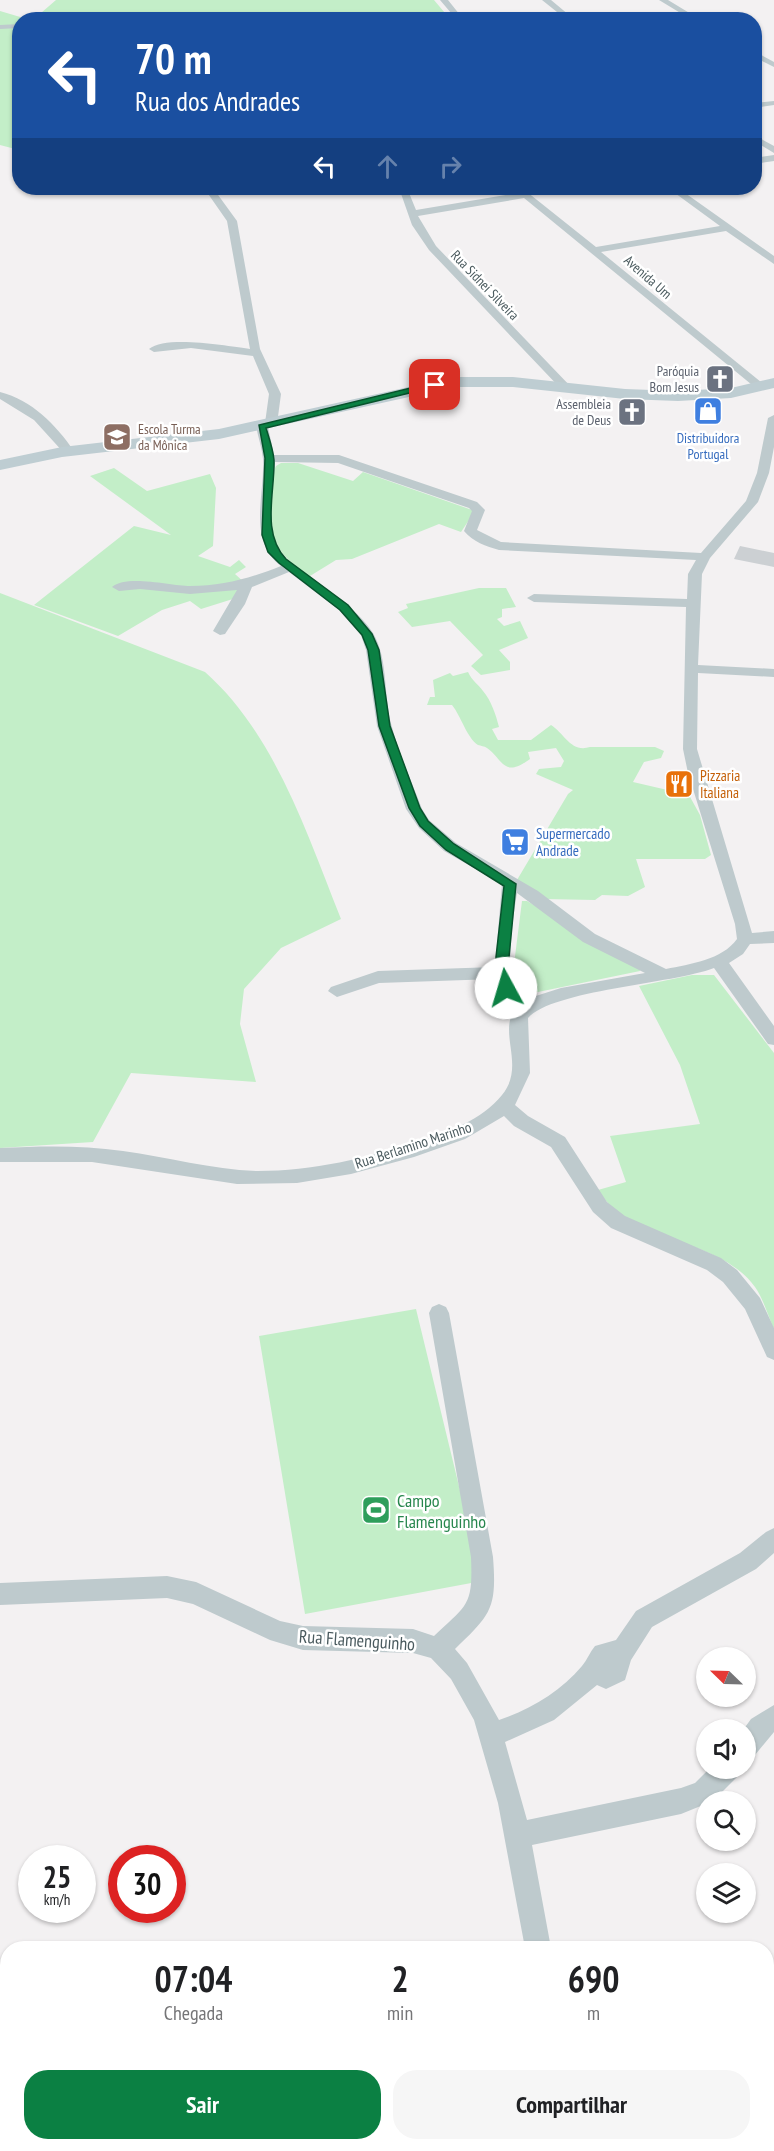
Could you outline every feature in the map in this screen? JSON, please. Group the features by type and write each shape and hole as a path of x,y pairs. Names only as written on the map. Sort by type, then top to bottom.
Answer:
{"street":[{"path":"444,0 454,12"},
{"path":"546,0 562,12"},
{"path":"663,0 684,12"},
{"path":"214,195 232,221 257,353 275,394 266,425 269,458 267,535 273,552 344,608 367,634 374,650 384,726 414,808 424,824 450,847 532,895 589,938 662,974"},
{"name":"Rua Sidnei Silveira","path":"405,195 422,235 444,263 567,389"},
{"path":"412,214 502,195"},
{"name":"Avenida Um","path":"526,195 767,385"},
{"path":"682,195 774,261"},
{"path":"596,250 726,228"},
{"path":"154,350 178,345 257,353"},
{"path":"0,465 68,451 195,438 266,425 454,382 504,382 567,389 678,396 730,393 767,385"},
{"path":"0,395 21,405 52,430 68,451"},
{"path":"510,884 502,957 508,999 514,1006 524,1009 559,995 718,961 737,950 744,931 695,773 689,730 695,574 704,557 752,502 763,473 774,418"},
{"path":"269,458 339,459 473,505 479,510 470,531 480,539 499,546 704,557"},
{"path":"119,587 140,585 190,590 246,585 291,567"},
{"path":"220,631 238,604 246,585"},
{"path":"534,598 693,603"},
{"path":"692,669 774,673"},
{"path":"744,931 774,937"},
{"path":"718,961 774,1039"},
{"path":"337,991 378,977 505,973"},
{"name":"Rua Berlamino Marinho","path":"0,1155 46,1153 99,1155 198,1171 274,1178 331,1171 430,1143 476,1125 505,1107 520,1080 522,1064 518,1021 524,1009"},
{"path":"505,1107 521,1121 558,1142 600,1207 618,1222 714,1264 730,1276 753,1304 774,1351"},
{"path":"439,1313 482,1557 484,1590 478,1610 438,1649 459,1671 485,1715 511,1803 537,1941"},
{"path":"490,1735 525,1725 541,1716 593,1671 603,1654 615,1651 619,1657 644,1619 748,1561 774,1539"},
{"name":"Rua Flamenguinho","path":"0,1593 167,1587 196,1593 278,1632 303,1638 413,1641 438,1649"},
{"path":"756,1733 774,1717"},
{"path":"517,1835 681,1801 704,1792 717,1779"}],"green space":[{"path":"56,0 434,0 444,12 42,12"},
{"path":"0,11 12,15 12,148 0,145"},
{"path":"281,463 298,463 353,481 363,472 475,511 461,532 439,524 352,559 336,560 310,576 283,554 272,532 273,472"},
{"path":"114,468 147,491 210,474 216,488 213,546 198,556 230,567 239,560 246,567 235,574 246,584 236,598 201,609 190,601 162,610 118,636 34,605 134,526 171,535 90,476"},
{"path":"479,588 506,588 516,607 502,609 502,617 497,619 504,626 520,621 528,638 499,650 510,662 510,670 481,675 471,666 483,655 450,621 412,627 398,612 408,608 406,604"},
{"path":"0,593 205,672 230,697 270,755 301,820 341,919 281,948 244,989 240,1024 256,1082 131,1073 93,1142 0,1148"},
{"path":"468,672 493,708 499,727 492,729 498,740 531,740 551,725 569,742 578,747 655,747 664,751 661,758 644,762 633,782 689,795 700,815 711,855 705,859 636,859 645,887 628,896 602,895 595,900 544,899 517,880 568,794 573,790 536,774 539,769 561,767 564,761 556,748 528,752 530,759 521,765 509,767 487,748 474,742 452,705 427,705 430,697 435,697 433,680 450,673 453,676"},
{"path":"522,901 527,901 639,967 640,971 538,992 519,988 512,980"},
{"path":"692,975 714,975 774,1053 774,1329 758,1291 739,1270 720,1258 632,1221 613,1208 598,1190 626,1182 610,1136 700,1124 680,1065 639,986"},
{"name":"Campo Flamenguinho","path":"416,1309 482,1581 305,1614 259,1336"}],"building":[{"path":"740,546 774,553 774,567 734,559"}],"place":[{"name":"Paróquia Bom Jesus","path":"720,379"},
{"name":"Distribuidora Portugal","path":"708,411"},
{"name":"Assembleia de Deus","path":"632,412"},
{"name":"Escola Turma da Mônica","path":"117,437"},
{"name":"Pizzaria Italiana","path":"679,784"},
{"name":"Supermercado Andrade","path":"515,842"},
{"name":"Campo Flamenguinho","path":"376,1510"}],"route":[{"path":"435,385 262,426 269,458 267,535 273,552 282,561 319,586 359,622 367,634 374,650 384,726 414,808 424,824 450,847 510,884 502,957 506,988"}]}
